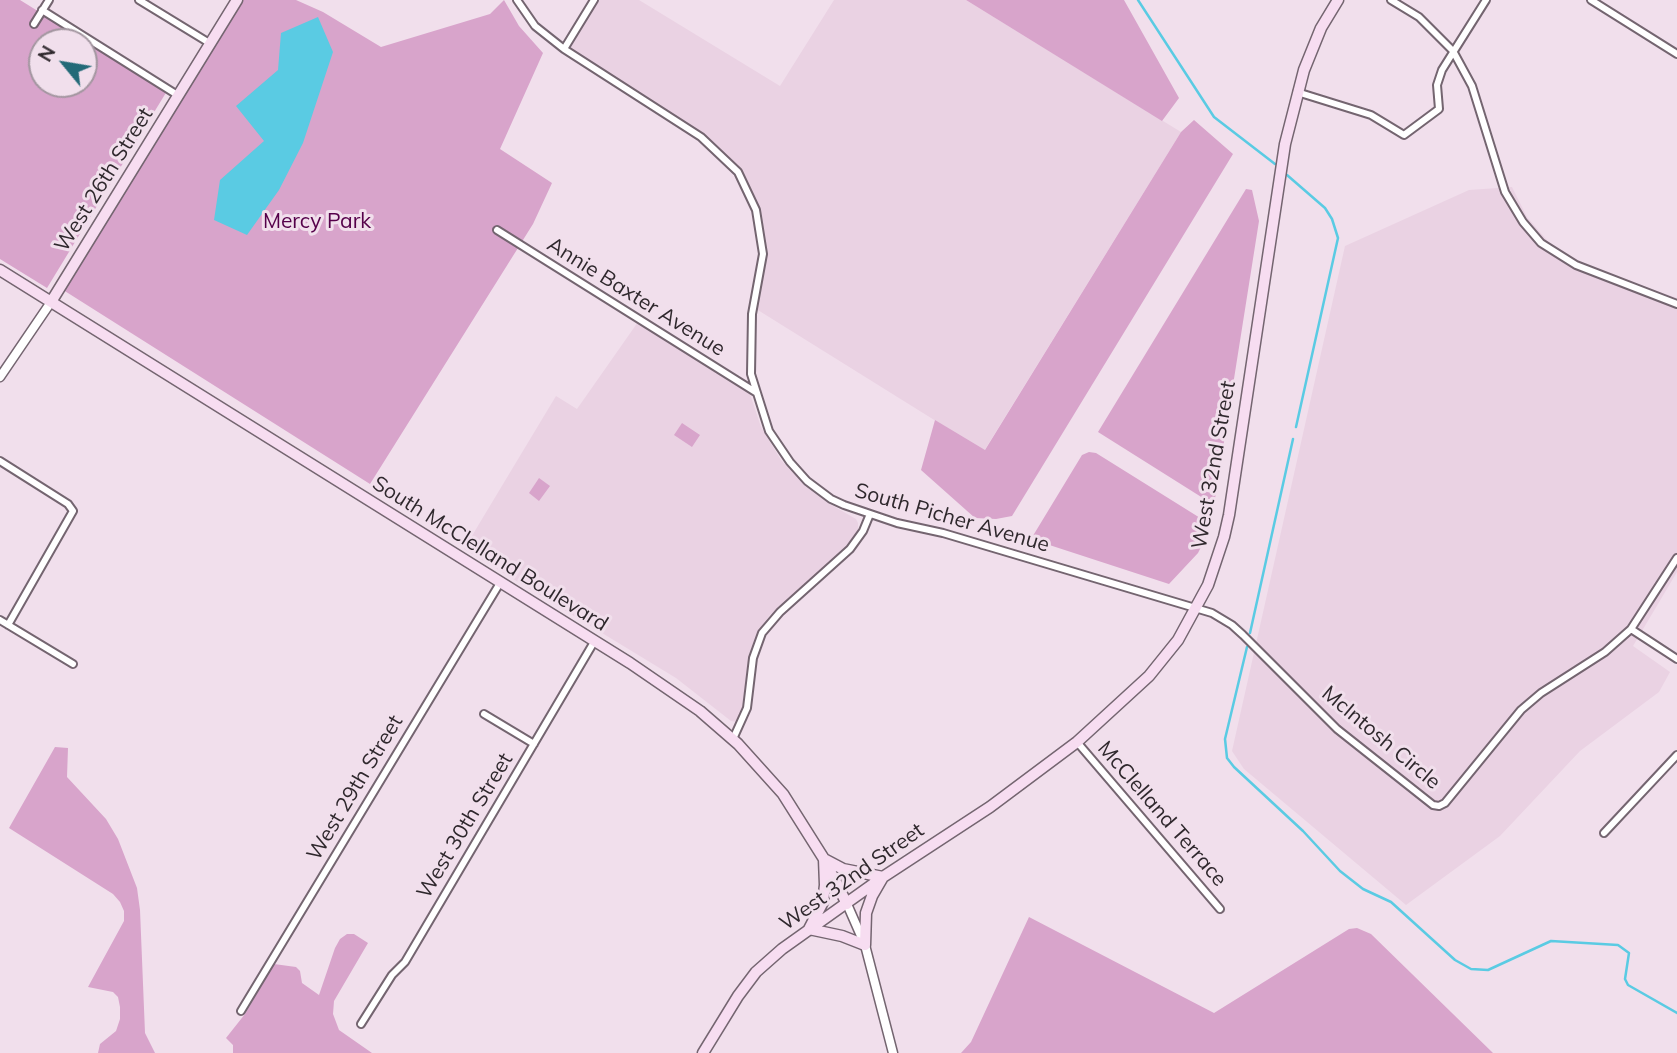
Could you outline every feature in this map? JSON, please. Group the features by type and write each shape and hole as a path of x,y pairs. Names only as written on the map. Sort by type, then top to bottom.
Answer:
{"main road":[{"name":"West 26th Street","path":"51,302 237,0"},
{"name":"West 32nd Street","path":"703,1053 756,972 809,929 990,807 1077,742 1149,676 1178,640 1198,607 1215,564 1229,515 1285,144 1297,92 1313,47 1338,0"},
{"name":"South McClelland Boulevard","path":"0,270 678,695 711,719 783,794 824,859 847,904"},
{"path":"824,859 843,869 883,877 866,912 865,945 842,936 809,929 822,902 825,885 824,859"}],"street":[{"path":"34,24 49,0"},
{"path":"139,0 211,44"},
{"name":"South Picher Avenue","path":"517,0 535,26 564,49 701,137 738,172 756,210 763,254 752,313 751,374 769,431 807,481 831,499 870,514 1198,607"},
{"path":"564,49 594,0"},
{"path":"1391,0 1419,17 1453,51 1472,86 1499,179 1522,222 1541,243 1565,260 1677,304"},
{"path":"1297,92 1371,115 1404,135 1439,108 1437,85 1442,69 1486,0"},
{"path":"1591,0 1677,54"},
{"path":"1605,9 1610,0"},
{"path":"43,10 179,96"},
{"name":"Annie Baxter Avenue","path":"497,230 757,393"},
{"name":"West 26th Street","path":"0,377 51,302"},
{"path":"0,461 68,504 73,511 8,625"},
{"path":"733,739 747,708 753,658 762,634 788,605 850,550 863,531 870,514"},
{"name":"McIntosh Circle","path":"1198,607 1232,625 1337,729 1433,805 1439,806 1521,710 1605,652 1632,629 1677,558"},
{"name":"West 29th Street","path":"241,1011 500,583"},
{"path":"0,620 73,664"},
{"path":"1632,629 1677,660"},
{"name":"West 30th Street","path":"361,1024 392,975 405,962 594,642"},
{"path":"484,714 534,744"},
{"name":"McClelland Terrace","path":"1077,742 1220,909"},
{"path":"1604,833 1677,755"},
{"path":"847,904 865,945 893,1053"}],"shaded area":[{"path":"594,0 639,0 780,86 834,0 966,0 1181,132 984,451 753,307 763,254 756,210 738,172 701,137 564,49"},
{"path":"1512,187 1527,217 1552,246 1581,264 1677,298 1677,572 1633,646 1670,672 1659,692 1580,751 1500,836 1406,905 1244,769 1232,751 1345,246 1469,190"},
{"path":"638,322 749,391 761,427 781,460 805,486 856,519 858,523 858,532 848,547 770,615 757,632 749,655 741,716 737,722 731,721 676,678 464,549 556,396 577,409"}],"green space":[{"path":"0,0 20,0 65,28 28,28 28,98 98,98 98,48 167,91 47,288 0,259"},
{"name":"Mercy Park","path":"237,0 296,0 323,12 381,47 490,14 504,0 519,26 543,53 500,149 552,183 533,224 370,484 60,288"},
{"path":"966,0 1124,0 1179,98 1162,121"},
{"path":"1194,120 1233,154 1012,516 996,519 975,518 921,470 935,420 985,450 1181,132"},
{"path":"1246,189 1252,190 1259,221 1214,505 1098,432"},
{"path":"682,423 700,435 692,447 674,435"},
{"path":"1096,453 1205,521 1207,535 1198,553 1169,584 1031,539 1082,455"},
{"path":"539,478 550,486 539,501 529,493"},
{"path":"55,747 68,748 67,777 106,819 118,839 137,888 145,1033 155,1053 98,1053 100,1044 116,1031 120,1007 118,997 113,992 88,987 124,921 120,902 113,894 9,828"},
{"path":"1029,917 1214,1013 1349,929 1357,928 1371,934 1493,1053 961,1053 971,1042"},
{"path":"347,934 354,934 368,943 334,1001 333,1014 339,1030 372,1053 233,1053 233,1045 226,1038 245,1014 274,964 296,967 300,971 302,983 319,995 335,948"}],"water":[{"path":"318,17 333,52 303,143 279,190 247,235 214,220 220,180 264,141 236,106 278,70 281,33"}],"waterway":[{"path":"1138,0 1214,117 1275,164"},
{"path":"1287,175 1325,208 1338,238 1296,427"},
{"path":"1250,633 1293,439"},
{"path":"1247,647 1225,739 1227,758 1303,831 1340,871 1363,889 1391,902 1455,960 1471,969 1488,970 1551,941 1618,945 1629,953 1625,979 1628,985 1677,1013"}]}
